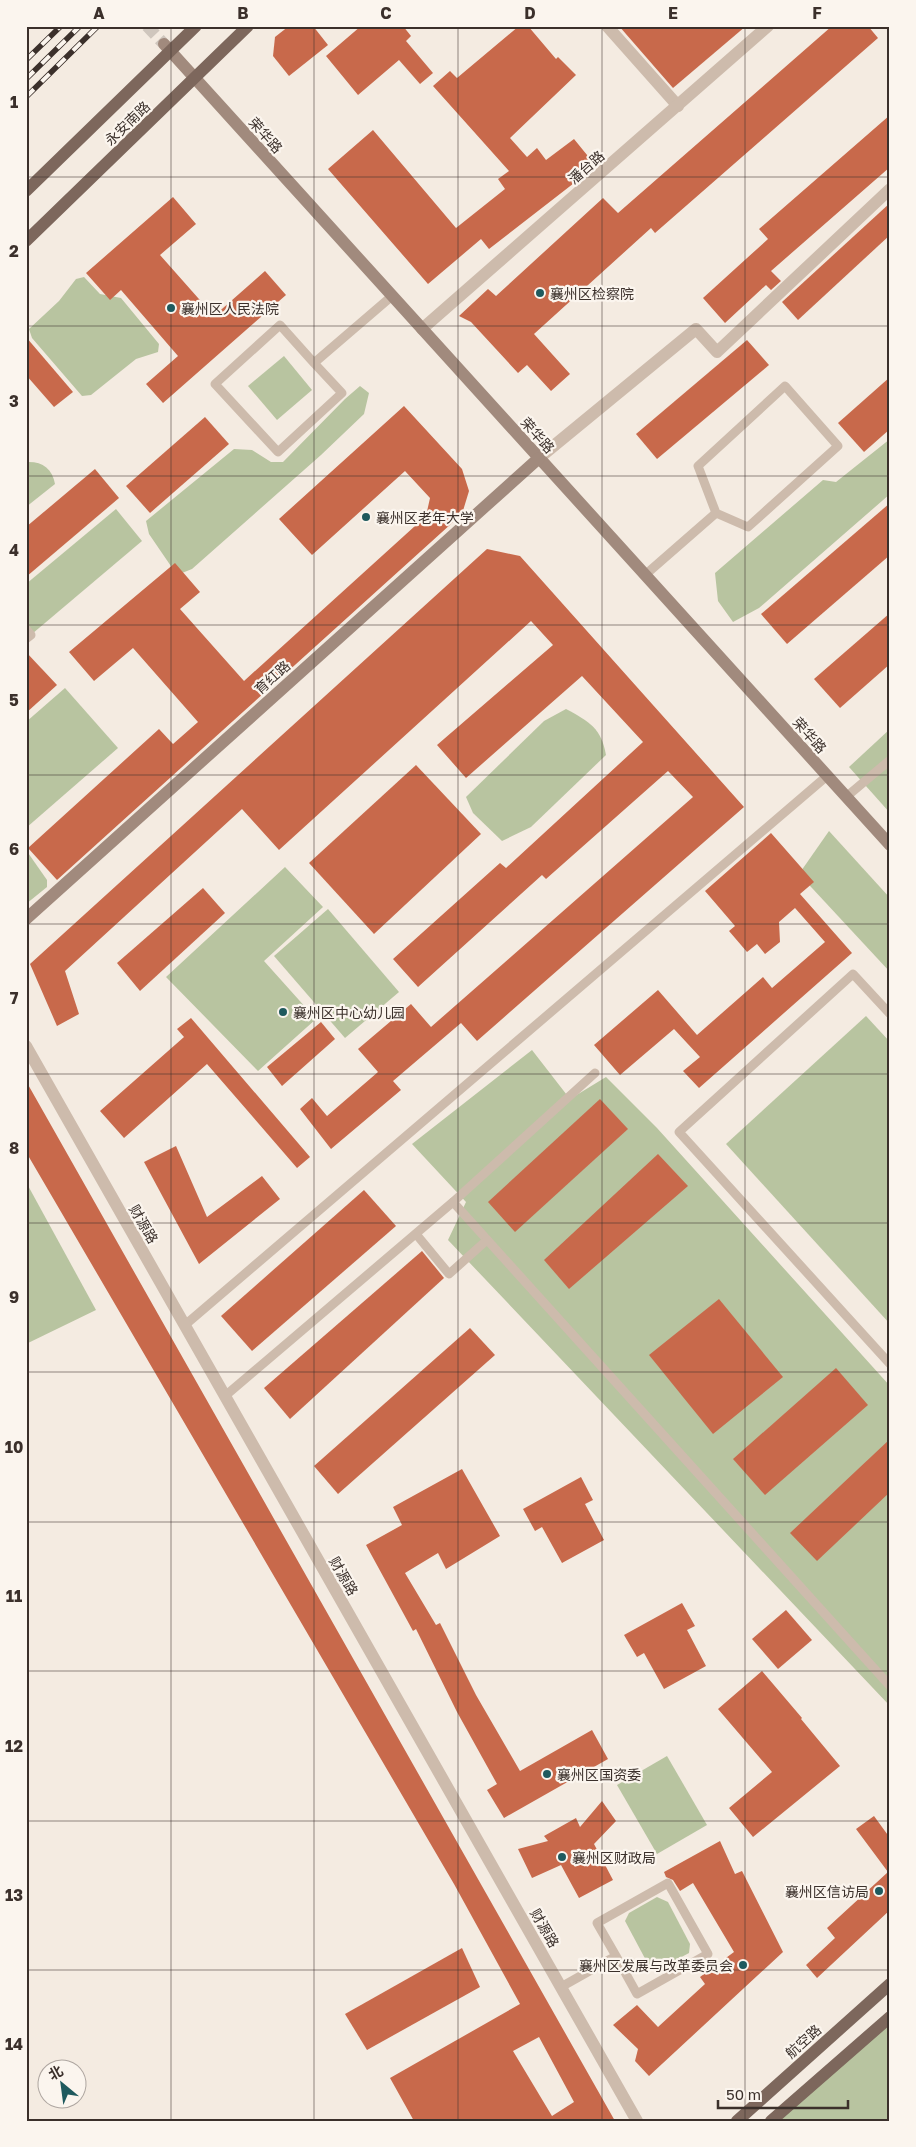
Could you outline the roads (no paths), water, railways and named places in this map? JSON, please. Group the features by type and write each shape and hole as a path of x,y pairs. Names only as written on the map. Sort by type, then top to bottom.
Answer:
{"main road":[{"name":"永安南路","path":"26,191 167,48 196,26"},
{"name":"永安南路","path":"26,241 248,26"},
{"name":"荣华路","path":"167,48 890,845"},
{"name":"育红路","path":"26,919 538,458"},
{"name":"航空路","path":"737,2121 890,1984"},
{"path":"771,2121 890,2018"}],"street":[{"path":"607,26 678,106"},
{"name":"潘台路","path":"422,329 768,26"},
{"path":"538,458 696,329 717,352 890,190"},
{"name":"财源路","path":"26,1046 637,2121"}],"lane":[{"path":"314,362 392,296"},
{"path":"280,325 314,362 342,393 278,452 215,384 280,325"},
{"path":"785,386 838,446 748,527 716,513 698,466 785,386"},
{"path":"645,575 716,513"},
{"path":"26,629 31,635 26,639"},
{"path":"846,797 890,760"},
{"path":"185,1325 827,776"},
{"path":"890,1014 853,974 679,1132 890,1364"},
{"path":"225,1396 453,1202 595,1073"},
{"path":"453,1202 890,1686"},
{"path":"416,1234 449,1274 487,1240"},
{"path":"668,1883 708,1954 637,1994 616,1956 597,1923 668,1883"},
{"path":"561,1987 616,1956"}],"tunnel":[{"path":"147,26 164,44"}],"railway":[{"path":"26,60 61,26"},
{"path":"26,79 80,26"},
{"path":"26,97 98,26"}],"place":[{"name":"襄州区检察院","path":"540,293"},
{"name":"襄州区人民法院","path":"171,308"},
{"name":"襄州区老年大学","path":"366,517"},
{"name":"襄州区中心幼儿园","path":"283,1012"},
{"name":"襄州区国资委","path":"547,1774"},
{"name":"襄州区财政局","path":"562,1857"},
{"name":"襄州区信访局","path":"879,1891"},
{"name":"襄州区发展与改革委员会","path":"743,1965"}]}
